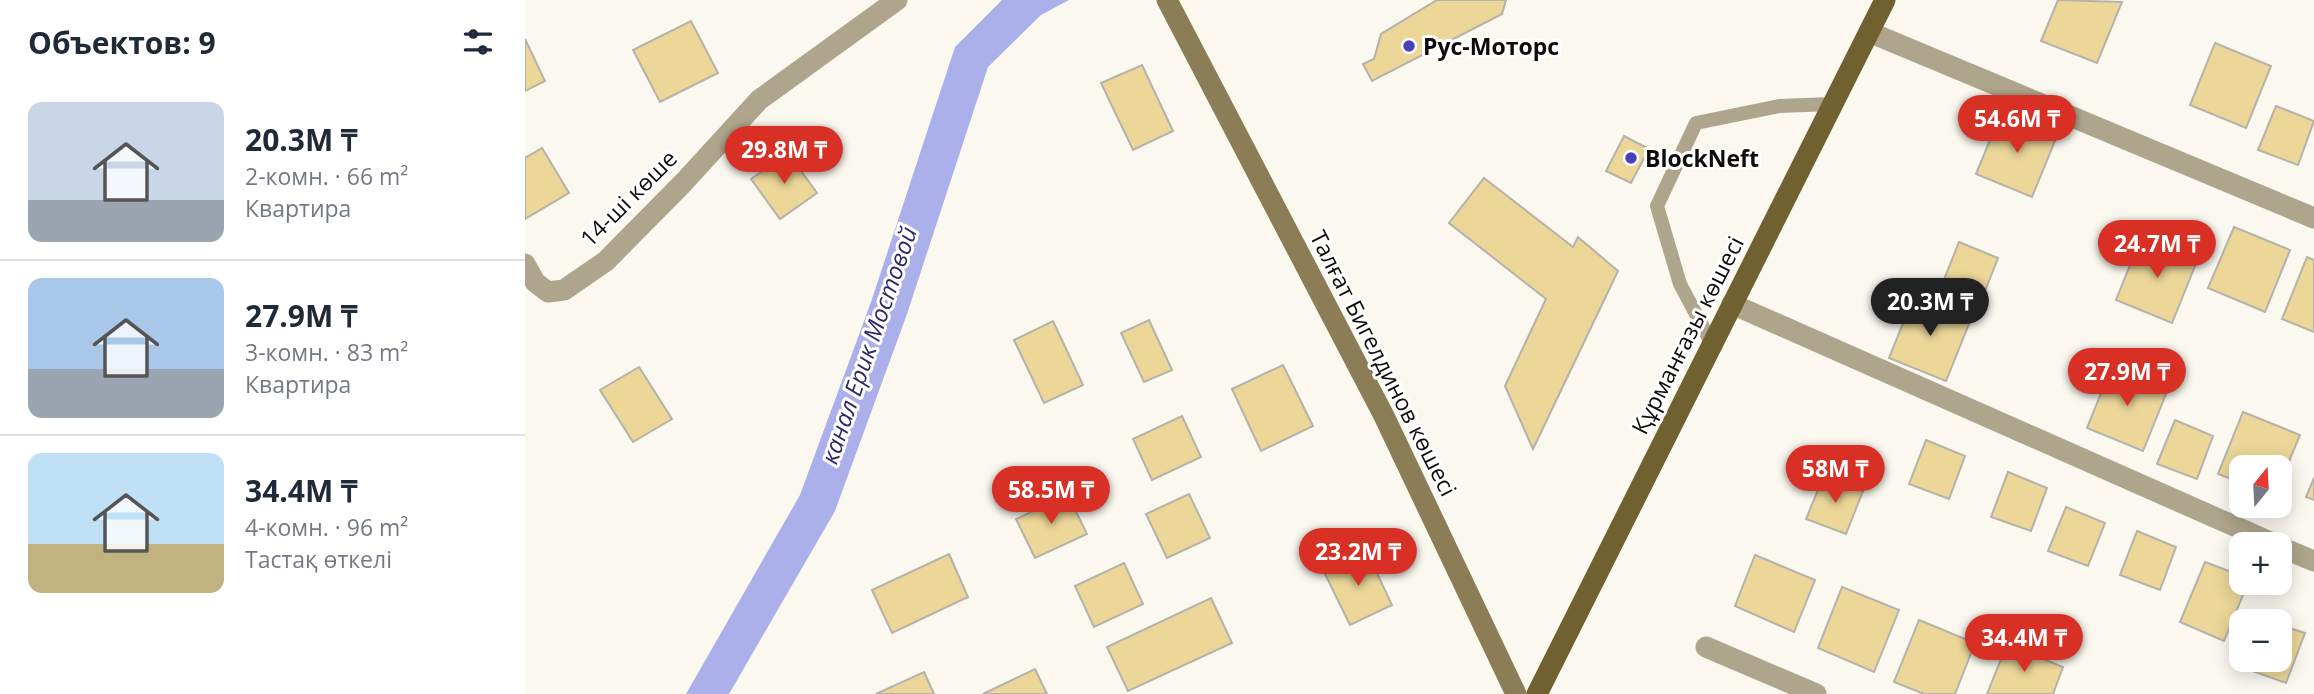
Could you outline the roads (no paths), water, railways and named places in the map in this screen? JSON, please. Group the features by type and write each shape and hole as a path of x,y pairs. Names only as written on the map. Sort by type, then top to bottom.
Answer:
{"main road":[{"name":"Құрманғазы көшесі","path":"1537,694 1885,0"}],"street":[{"name":"14-ші көше","path":"525,264 535,282 548,292 564,290 606,261 759,100 897,0"},
{"name":"Талғат Бигелдинов көшесі","path":"1167,0 1384,416 1516,694"},
{"path":"1868,32 2314,218"},
{"path":"1732,304 2248,532"},
{"path":"2292,552 2314,561"},
{"path":"1706,648 1816,694"}],"lane":[{"path":"1712,344 1680,284 1657,206 1696,123 1779,106 1832,104"}],"water":[{"name":"канал Ерик Мостовой","path":"1002,0 1069,0 1041,15 988,67 907,314 835,511 729,694 686,694 800,495 871,302 955,47"}],"place":[{"name":"Рус-Моторс","path":"1409,46"},
{"name":"BlockNeft","path":"1631,158"}]}
